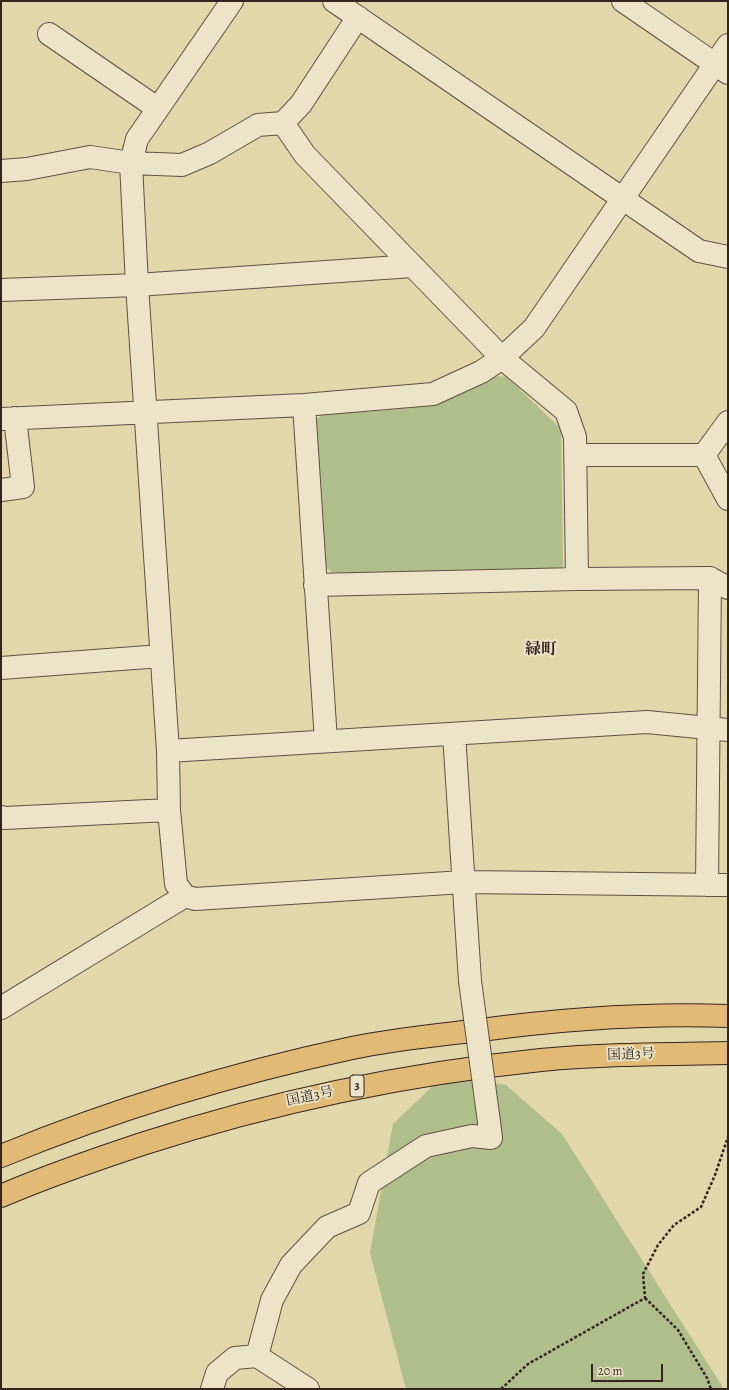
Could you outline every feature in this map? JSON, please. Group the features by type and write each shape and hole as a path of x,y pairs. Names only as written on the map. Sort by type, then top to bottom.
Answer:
{"highway":[{"path":"1,1156 52,1134 178,1092 353,1048 547,1021 629,1017 728,1016"},
{"name":"国道3号","path":"1,1196 94,1160 190,1128 278,1104 370,1084 457,1070 542,1060 633,1054 728,1053"}],"street":[{"path":"232,1 137,139 131,163 137,285 168,751 169,810 176,884 184,896 195,899 464,882 718,885 719,583 577,579 315,585"},
{"path":"334,1 622,200 699,251 728,257"},
{"path":"623,1 721,69"},
{"path":"1,171 27,169 90,157 131,163 182,165 210,153 258,125 283,123 301,104 358,17"},
{"path":"49,34 157,108"},
{"path":"1,490 23,487 8,419 304,405 433,394 482,372 502,358 534,328 622,200 721,69 728,45"},
{"path":"283,123 304,155 502,358 566,411 575,437 577,579"},
{"path":"1,290 137,285 413,266"},
{"path":"304,405 326,741"},
{"path":"704,456 728,422"},
{"path":"576,455 704,456"},
{"path":"704,456 728,499"},
{"path":"1,668 161,656"},
{"path":"168,751 647,722 718,728"},
{"path":"257,1356 272,1300 291,1265 327,1227 359,1212 369,1183 426,1146 472,1136 491,1138 470,981 454,734"},
{"path":"1,817 169,810"},
{"path":"1,1008 184,896"},
{"path":"212,1389 217,1372 235,1358 257,1356 308,1389"}],"path":[{"path":"711,1389 707,1378 678,1330 645,1298 643,1274 658,1245 674,1225 701,1207 715,1175 728,1137"},
{"path":"501,1389 528,1364 645,1298"}],"green space":[{"path":"496,376 507,377 561,429 563,571 333,573 323,565 316,420 324,413 393,410 428,404 465,392"},
{"path":"467,1078 506,1085 562,1134 724,1389 406,1389 370,1253 393,1124 439,1080"}],"district":[{"name":"緑町","path":"541,650"}]}
